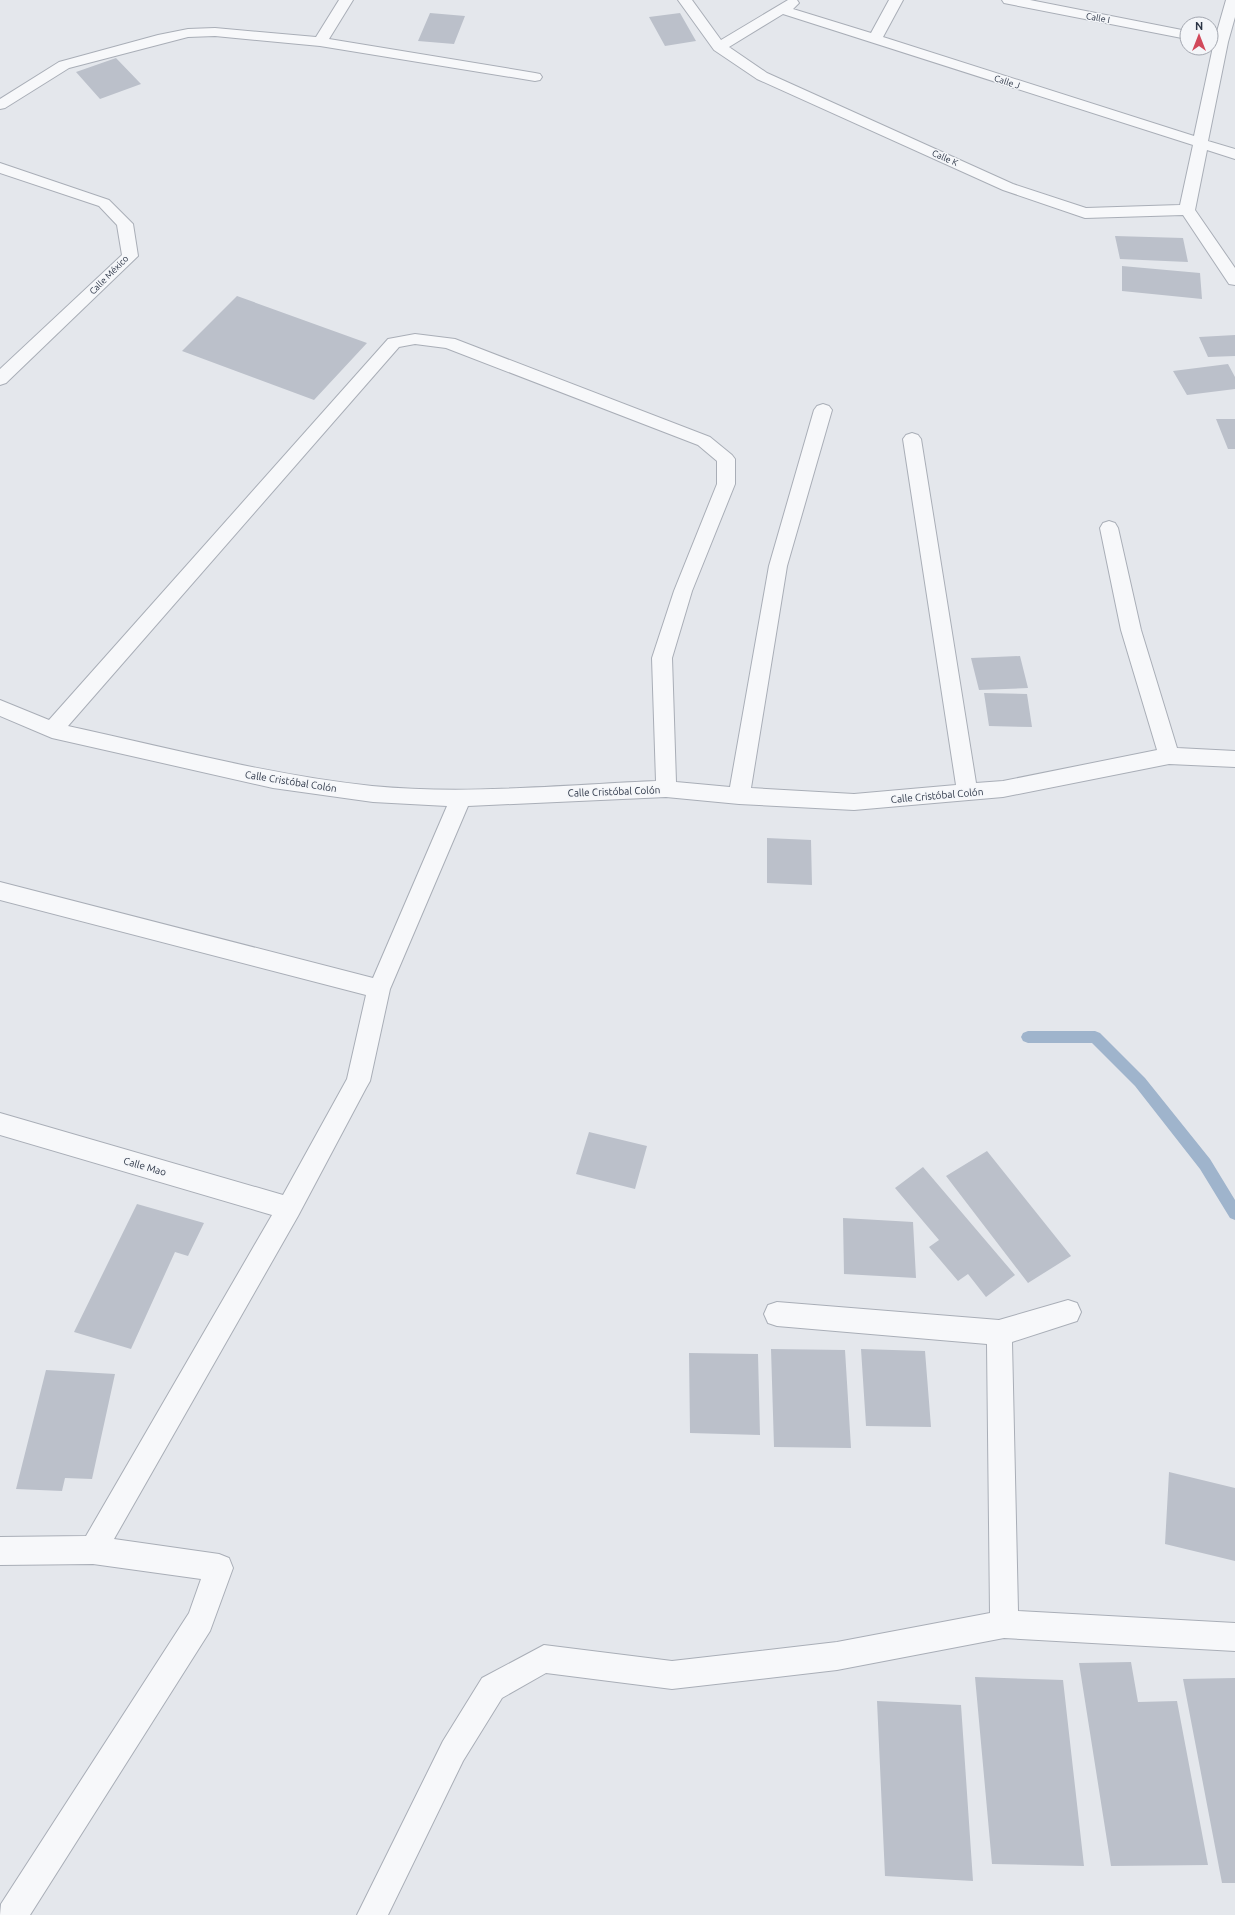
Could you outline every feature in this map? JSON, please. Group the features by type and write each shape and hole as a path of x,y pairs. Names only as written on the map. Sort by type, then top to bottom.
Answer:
{"street":[{"path":"320,42 346,0"},
{"path":"685,0 719,47 798,0"},
{"path":"874,39 896,0"},
{"name":"Calle I","path":"1009,0 1179,33"},
{"path":"1233,0 1222,42 1187,210 1235,280"},
{"name":"Calle J","path":"780,10 1235,154"},
{"path":"0,105 64,65 163,38 188,33 215,32 320,42 535,77"},
{"name":"Calle K","path":"719,47 762,76 1008,187 1085,213 1187,210"},
{"name":"Calle México","path":"0,168 104,203 125,224 130,256 0,379"},
{"path":"52,730 394,343 415,340 449,343 704,441 726,459 726,484 683,591 662,658 666,789"},
{"path":"739,796 778,566 822,410"},
{"path":"912,439 967,792"},
{"path":"1109,528 1131,630 1169,756"},
{"name":"Calle Cristóbal Colón","path":"0,708 52,730 274,780 373,794 461,798 666,789 739,796 854,802 1003,789 1169,756 1235,759"},
{"path":"93,1550 289,1208 358,1081 379,989 461,798"},
{"path":"0,891 379,989"},
{"name":"Calle Mao","path":"0,1124 289,1208"},
{"path":"777,1314 999,1333 1068,1312"},
{"path":"999,1333 1004,1624"},
{"path":"0,1551 93,1550 219,1568 200,1621 12,1915"},
{"path":"372,1915 453,1751 492,1688 544,1659 672,1675 837,1656 1004,1624 1235,1637"}],"building":[{"path":"430,13 465,16 454,44 418,41"},
{"path":"680,13 696,41 665,46 649,17"},
{"path":"116,58 141,84 100,99 76,72"},
{"path":"1115,236 1183,238 1188,262 1120,259"},
{"path":"1122,266 1200,273 1202,299 1122,291"},
{"path":"237,296 367,343 314,400 182,351"},
{"path":"1235,335 1235,356 1208,357 1199,337"},
{"path":"1228,364 1235,377 1235,389 1187,395 1173,371"},
{"path":"1216,419 1235,419 1235,449 1228,449"},
{"path":"1020,656 1028,688 979,690 971,658"},
{"path":"984,693 1027,694 1032,727 989,726"},
{"path":"767,838 811,840 812,885 767,883"},
{"path":"589,1132 647,1146 635,1189 576,1174"},
{"path":"987,1151 1071,1256 1028,1283 946,1176"},
{"path":"923,1167 1015,1275 986,1297 968,1274 958,1281 929,1247 939,1240 895,1188"},
{"path":"137,1204 204,1223 188,1256 175,1252 131,1349 74,1332"},
{"path":"843,1218 913,1222 916,1278 844,1274"},
{"path":"771,1349 845,1350 851,1448 774,1447"},
{"path":"861,1349 925,1351 931,1427 866,1426"},
{"path":"689,1353 758,1354 760,1435 690,1433"},
{"path":"46,1370 115,1374 92,1479 65,1478 62,1491 16,1489"},
{"path":"1169,1472 1235,1488 1235,1561 1165,1544"},
{"path":"1131,1662 1138,1702 1177,1701 1208,1865 1111,1866 1079,1663"},
{"path":"975,1677 1063,1680 1084,1866 992,1864"},
{"path":"1235,1678 1235,1883 1222,1883 1183,1679"},
{"path":"877,1701 961,1705 973,1881 885,1876"}],"waterway":[{"path":"1028,1037 1095,1037 1140,1082 1205,1164 1235,1213"}]}
